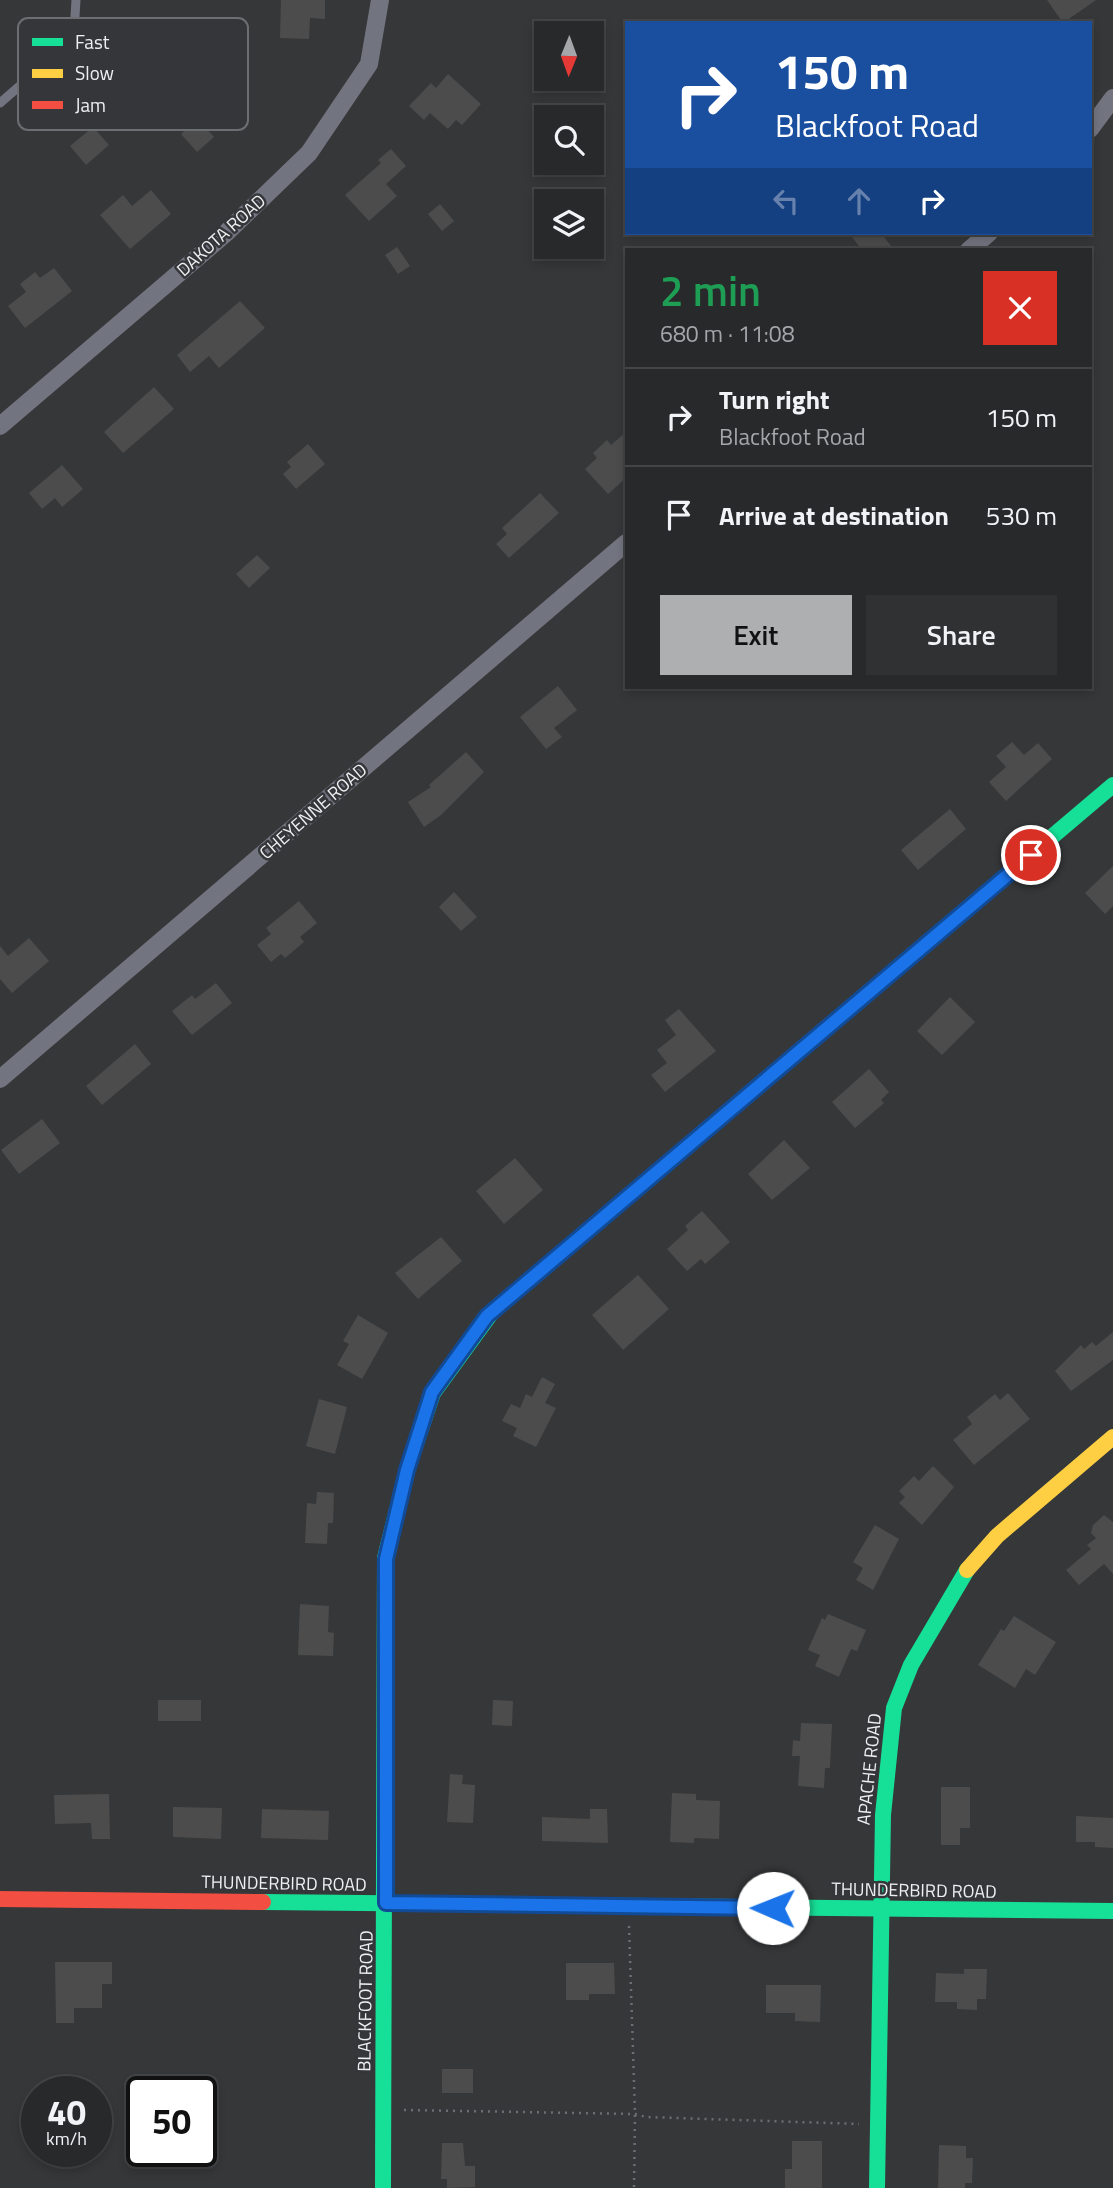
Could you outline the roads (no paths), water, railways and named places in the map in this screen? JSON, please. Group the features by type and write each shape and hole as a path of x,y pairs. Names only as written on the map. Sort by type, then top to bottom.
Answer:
{"street":[{"name":"DAKOTA ROAD","path":"0,426 226,233 309,153 369,64 380,0"},
{"path":"1092,127 1113,98"},
{"path":"971,248 987,235"},
{"name":"CHEYENNE ROAD","path":"0,1079 625,544"},
{"name":"BLACKFOOT ROAD","path":"383,2188 386,1559 407,1470 432,1392 487,1316 1113,785"},
{"name":"APACHE ROAD","path":"877,2188 886,1766 894,1708 911,1665 959,1580 997,1536 1113,1437"},
{"name":"THUNDERBIRD ROAD","path":"0,1899 1113,1911"}],"lane":[{"path":"75,18 76,0"},
{"path":"0,103 18,87"}]}
